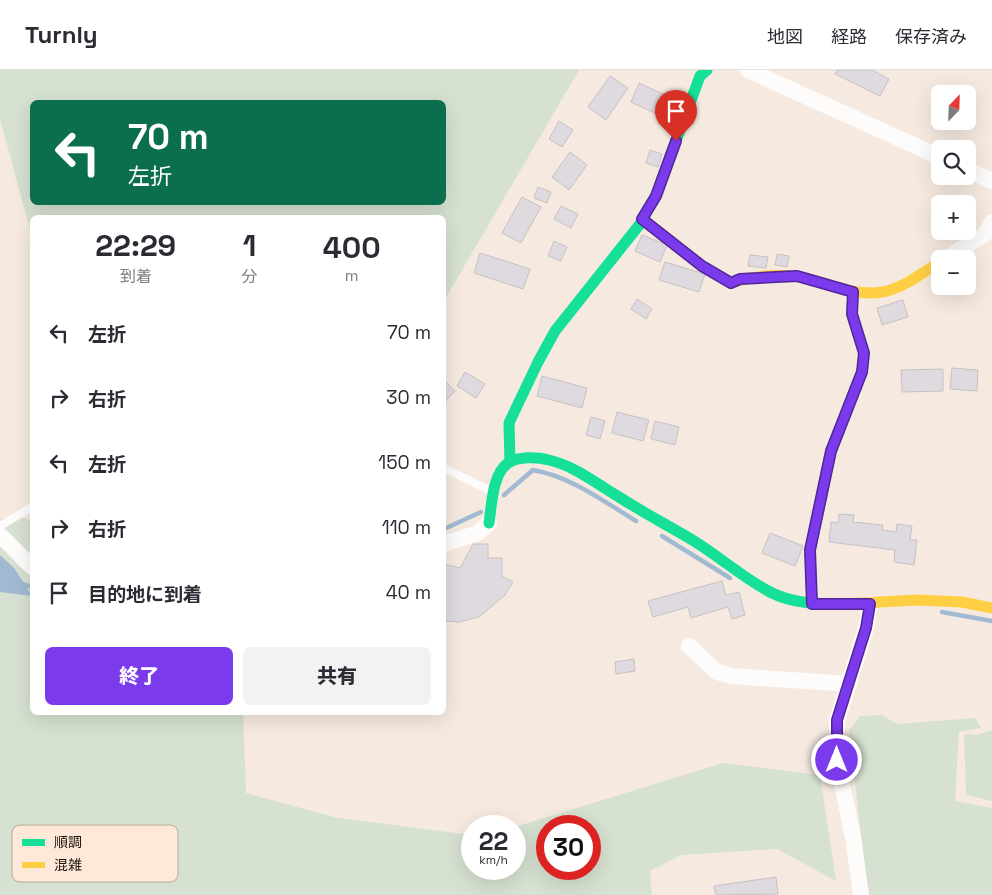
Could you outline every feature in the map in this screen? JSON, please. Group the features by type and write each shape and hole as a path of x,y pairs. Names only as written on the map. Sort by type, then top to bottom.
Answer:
{"street":[{"path":"510,462 509,423 543,354 555,331 642,219 656,196 700,76 706,70"},
{"path":"748,70 931,154"},
{"path":"976,174 992,181"},
{"path":"642,219 702,266 731,283 740,279 797,276 853,292 882,292 908,282 931,268"},
{"path":"960,250 985,234 992,222"},
{"path":"812,604 810,550 831,451 862,372 864,353 852,314 853,292"},
{"path":"446,543 478,533 489,523 494,492 501,470 510,462 529,458 549,460 575,470 660,523 694,541 770,592 812,604 870,604 916,600 962,602 992,608"},
{"path":"0,535 30,566"},
{"path":"860,895 853,837 837,760 837,720 866,628 870,604"},
{"path":"690,646 717,672 732,676 848,684"}],"lane":[{"path":"446,469 494,492"},
{"path":"0,526 30,508"}],"green space":[{"path":"0,70 579,70 446,298 446,215 30,215 30,230 0,119"},
{"path":"0,519 30,520 30,715 243,715 246,793 338,818 461,834 461,880 526,880 526,824 536,821 536,880 601,880 601,815 554,815 723,763 820,775 836,881 777,849 681,855 650,871 652,895 0,895"},
{"path":"882,715 897,724 975,718 981,728 959,732 955,801 992,808 992,895 868,895 849,731 860,716"},
{"path":"992,730 992,801 966,795 964,734 977,735"}],"water":[{"path":"0,555 14,568 30,596 0,592"}],"building":[{"path":"837,70 872,70 889,79 880,96 835,74"},
{"path":"610,76 628,88 606,120 588,107"},
{"path":"639,83 676,100 668,119 631,102"},
{"path":"559,121 573,130 562,147 549,139"},
{"path":"650,150 662,154 658,167 646,163"},
{"path":"570,152 587,165 569,190 552,177"},
{"path":"538,187 551,192 547,203 534,198"},
{"path":"522,197 541,207 521,243 502,233"},
{"path":"561,206 578,214 571,228 554,219"},
{"path":"642,235 667,245 660,262 635,251"},
{"path":"554,241 567,247 561,261 548,256"},
{"path":"480,253 530,269 523,289 474,273"},
{"path":"777,254 789,256 787,267 775,265"},
{"path":"750,255 768,257 766,268 748,266"},
{"path":"665,262 705,274 699,292 659,280"},
{"path":"637,299 652,309 646,319 631,309"},
{"path":"903,300 908,317 882,325 877,308"},
{"path":"952,368 978,370 977,391 950,389"},
{"path":"943,369 943,391 902,392 901,370"},
{"path":"465,372 485,384 476,398 457,386"},
{"path":"542,376 587,388 582,408 537,396"},
{"path":"446,382 455,391 446,401"},
{"path":"617,412 649,420 643,441 612,433"},
{"path":"591,417 605,421 600,439 586,435"},
{"path":"655,421 679,427 675,445 651,439"},
{"path":"839,514 854,515 853,522 883,525 882,530 896,532 897,524 912,526 910,540 917,540 914,565 894,562 895,550 829,542 831,522 838,523"},
{"path":"770,533 803,546 795,566 762,553"},
{"path":"473,544 488,544 488,558 502,558 502,576 513,582 505,595 479,617 459,622 446,621 446,564 460,568"},
{"path":"722,581 726,595 739,592 745,615 732,619 728,607 691,618 688,607 653,617 648,601"},
{"path":"634,659 635,671 616,674 615,662"},
{"path":"776,877 778,894 716,895 714,886"}],"waterway":[{"path":"504,495 533,470 547,473 574,484 636,521"},
{"path":"446,528 481,512"},
{"path":"662,536 730,578"},
{"path":"22,584 30,586"},
{"path":"942,612 992,621"}],"traffic: fast":[{"path":"510,462 509,423 538,362 555,331 640,224 656,195 700,76 707,70"},
{"path":"812,604 810,551 831,451 862,372 864,353 852,314 853,292"},
{"path":"489,523 496,482 503,468 508,463 522,458 549,460 568,466 586,476 694,541 770,592 797,601 844,604"}],"traffic: slow":[{"path":"642,219 702,266 731,283 756,277 783,275 810,279 850,291 871,293 890,290 905,284 931,268"},
{"path":"844,604 916,600 962,602 992,608"}],"route":[{"path":"676,141 656,196 642,219 702,266 731,283 740,279 797,276 853,292 852,314 864,353 862,372 831,451 810,550 812,604 870,604 866,628 837,720 837,760"}]}
